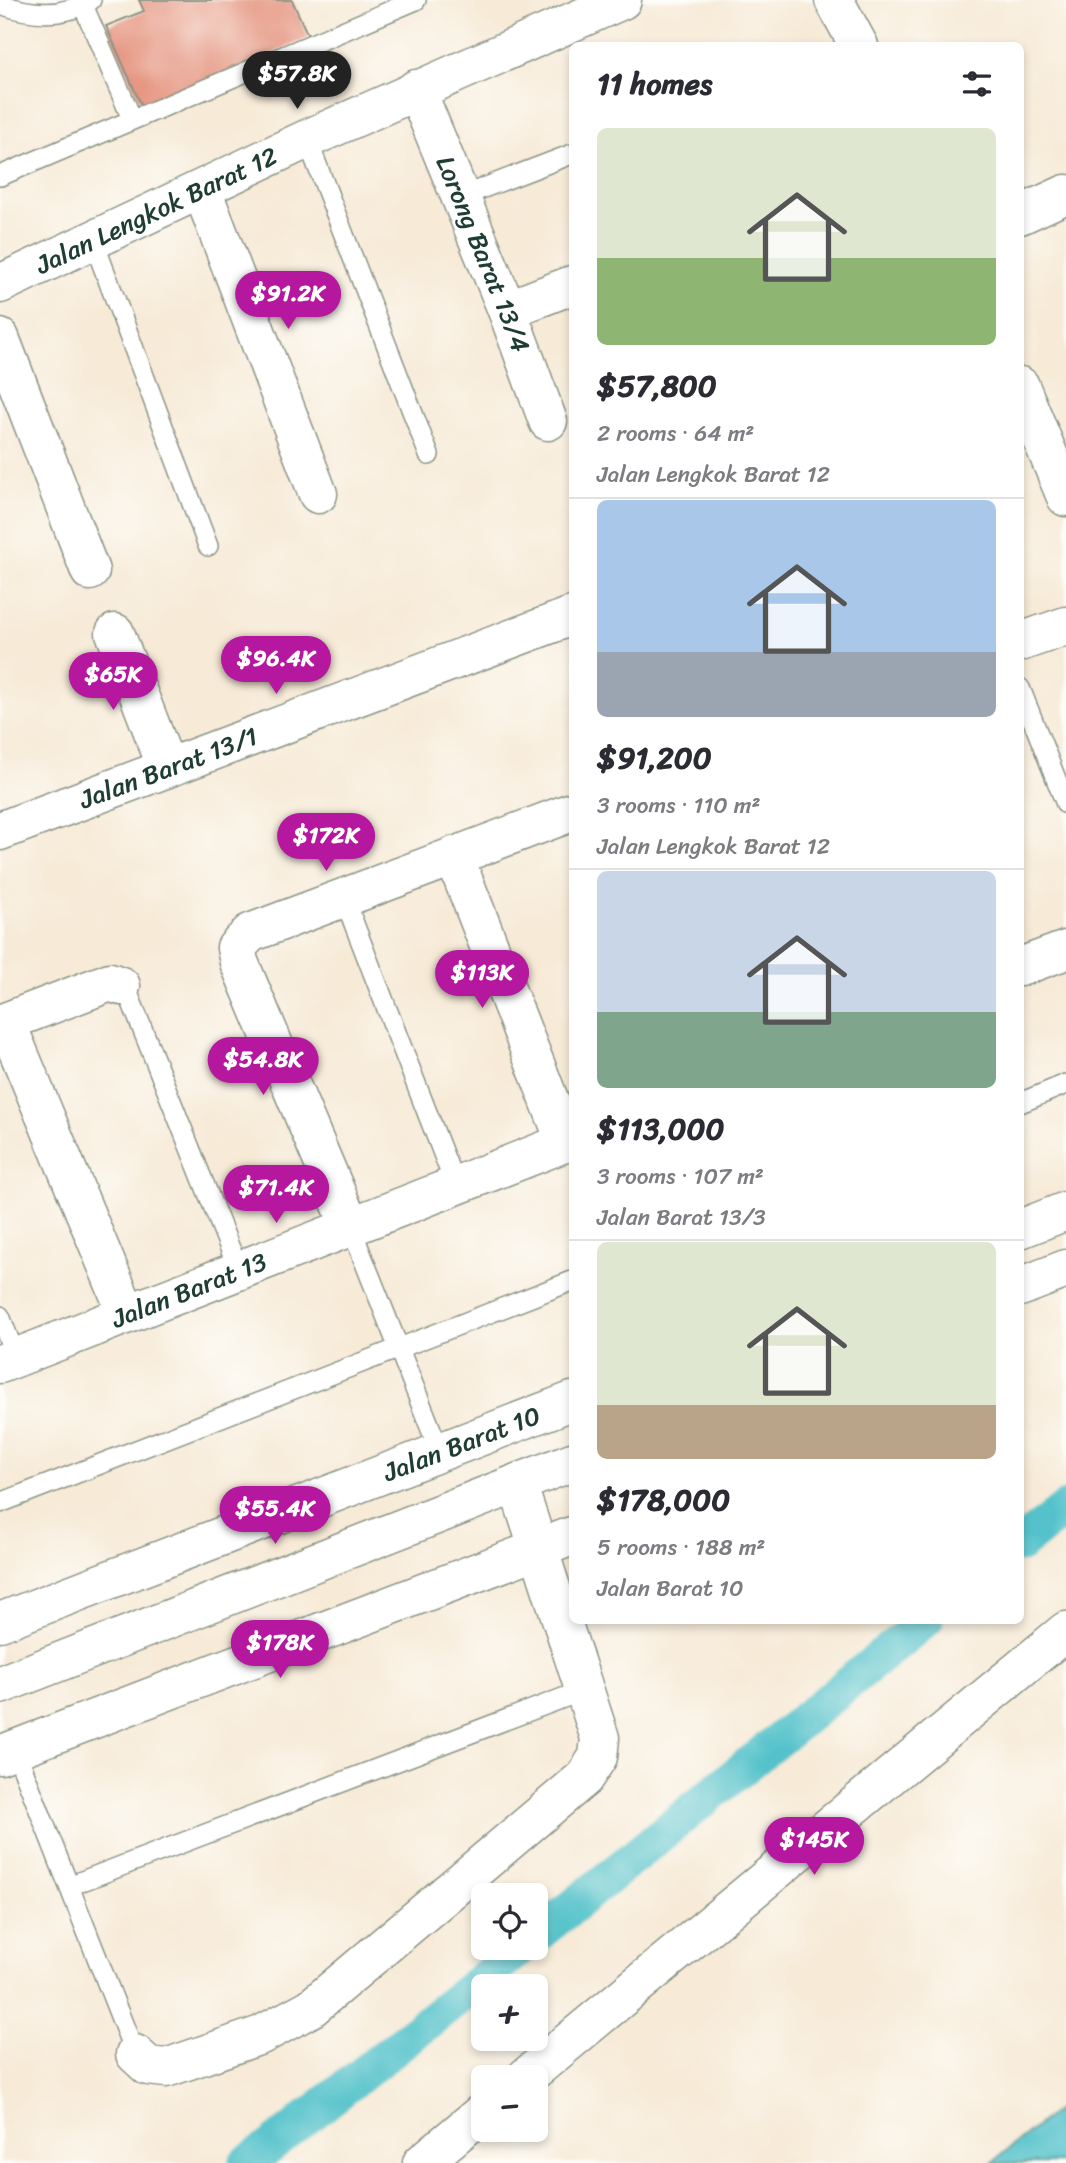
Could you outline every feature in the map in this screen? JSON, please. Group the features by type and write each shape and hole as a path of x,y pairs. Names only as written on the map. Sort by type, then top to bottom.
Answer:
{"street":[{"name":"Jalan Lengkok Barat 12","path":"0,284 416,89 622,0"},
{"path":"834,0 857,42"},
{"name":"Lorong Barat 13/4","path":"416,89 507,310 548,421"},
{"path":"202,190 318,494"},
{"path":"1024,213 1066,194"},
{"path":"507,310 569,286"},
{"path":"0,338 90,571"},
{"path":"1024,407 1031,445 1066,497"},
{"name":"Jalan Barat 13/1","path":"0,831 569,618"},
{"path":"1024,641 1066,626"},
{"path":"115,633 167,768"},
{"path":"351,1227 239,962 236,947 250,933 454,856 569,818"},
{"path":"454,856 569,1142"},
{"path":"1024,966 1066,950"},
{"path":"121,986 110,982 3,1023 127,1314"},
{"name":"Jalan Barat 13","path":"8,1361 569,1142"},
{"path":"1024,1227 1066,1211"},
{"path":"1024,1285 1066,1269"},
{"name":"Jalan Barat 10","path":"0,1622 569,1402"},
{"path":"0,1685 569,1463"},
{"path":"517,1483 555,1542 569,1613"},
{"path":"8,1752 555,1542"},
{"path":"135,2054 148,2066 166,2067 261,2035 311,2008 584,1778 598,1756 600,1738 584,1690 571,1624"},
{"path":"541,2065 1066,1631"},
{"path":"422,2163 471,2122"}],"lane":[{"path":"0,176 416,0"},
{"path":"0,4 41,14 87,3 132,119"},
{"path":"307,139 429,455"},
{"path":"460,197 569,156"},
{"path":"93,240 208,546"},
{"path":"1024,698 1066,804"},
{"path":"344,898 456,1186"},
{"path":"121,986 130,998 239,1271"},
{"path":"1024,1101 1066,1084"},
{"path":"351,1227 440,1452"},
{"path":"0,1503 569,1282"},
{"path":"0,1316 8,1361"},
{"path":"69,1886 584,1690"},
{"path":"8,1752 69,1886 135,2054"}],"water":[{"path":"1066,2102 1066,2163 991,2163 1057,2110"}],"building":[{"path":"139,0 292,0 309,38 143,109 106,26 144,11"}],"waterway":[{"path":"1024,1542 1066,1508"},
{"path":"548,1926 921,1624"},
{"path":"246,2163 270,2147 506,1960"}]}
